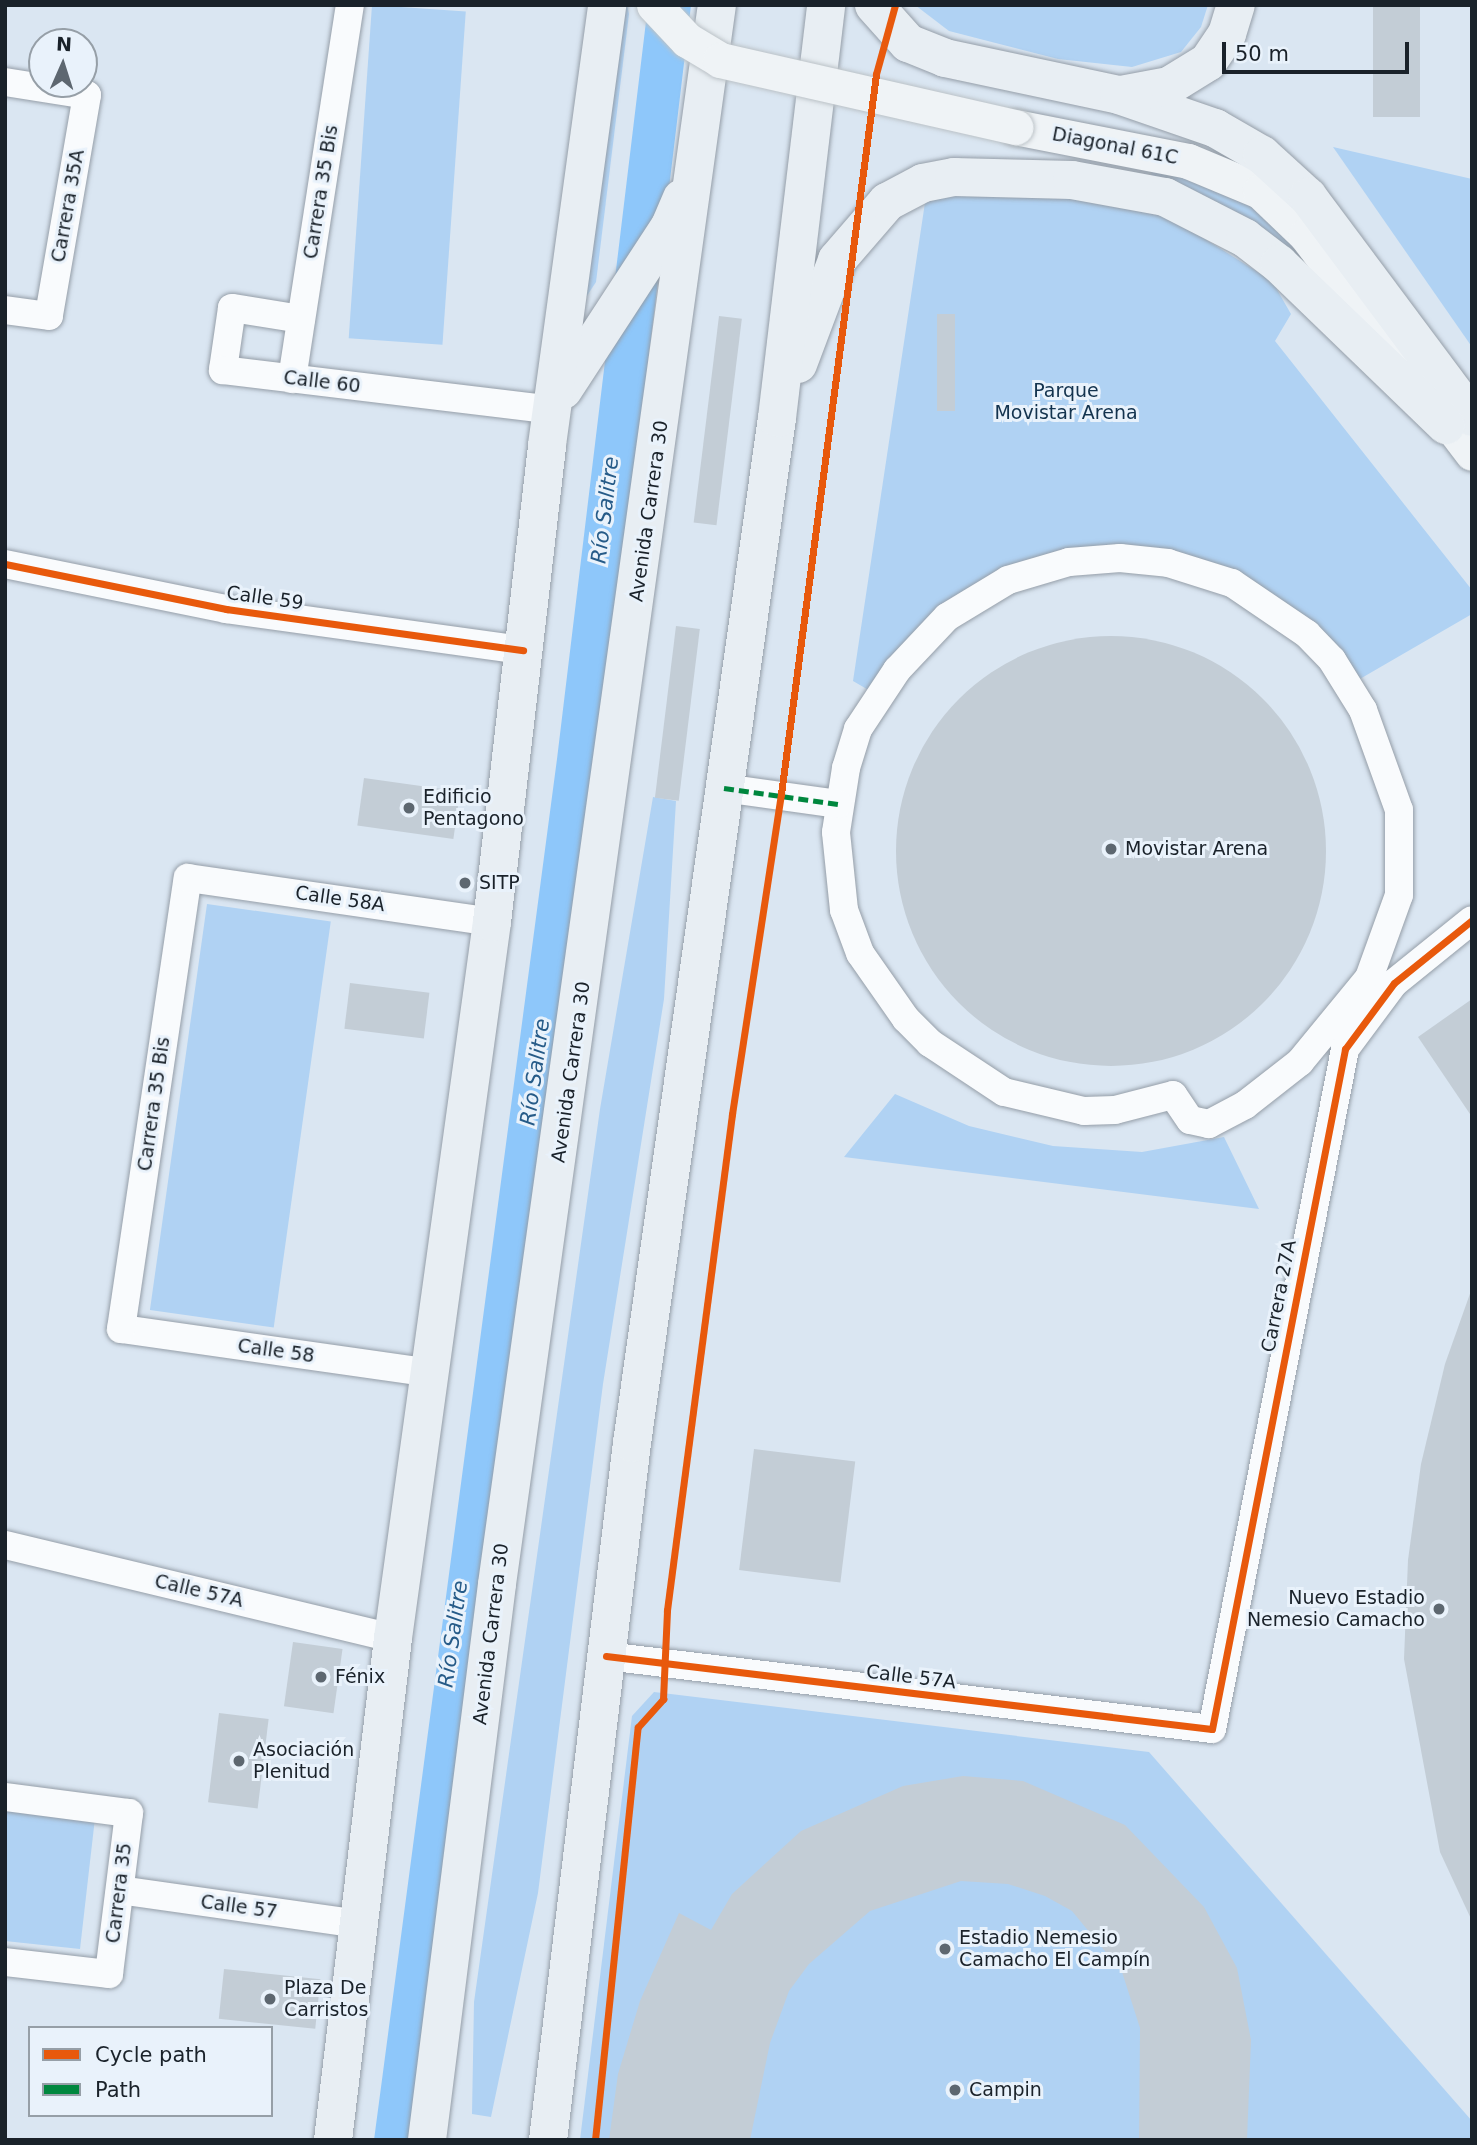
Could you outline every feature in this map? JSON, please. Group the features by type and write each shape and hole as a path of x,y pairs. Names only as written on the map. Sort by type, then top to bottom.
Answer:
{"highway":[{"path":"333,2140 393,1638 492,922 552,410 607,5"},
{"name":"Avenida Carrera 30","path":"427,2140 497,1584 717,5"},
{"path":"548,2140 606,1656 777,418 826,5"},
{"path":"874,5 908,43 945,58 1119,95 1215,128 1283,172 1459,421"},
{"path":"1119,95 1169,86 1208,62 1227,34 1236,5"},
{"path":"552,410 586,349 671,223 701,133"},
{"path":"777,418 837,260 854,233 887,201 923,183 1001,176 1114,184 1205,214 1279,264 1459,421"}],"main road":[{"name":"Diagonal 61C","path":"654,5 687,40 720,60 1015,127 1188,161 1260,191 1306,235 1459,421 1472,453"}],"street":[{"name":"Carrera 35 Bis","path":"292,379 350,5"},
{"name":"Carrera 35A","path":"5,82 87,95 49,316 5,310"},
{"name":"Calle 60","path":"301,319 232,308 223,370 552,410"},
{"path":"1100,559 1168,563 1232,583 1263,601 1307,634 1348,683 1393,783 1402,839 1399,895 1386,943 1346,1012 1300,1062 1228,1116 1209,1124 1190,1120 1172,1095 1115,1110 1052,1107 1004,1092 962,1067 930,1043 881,989 844,910 838,804 858,729 873,701 919,642 956,610 1008,580 1045,567 1100,559"},
{"name":"Calle 59","path":"5,564 226,609 523,650"},
{"path":"724,788 838,804"},
{"name":"Carrera 35 Bis","path":"121,1329 188,878"},
{"name":"Calle 58A","path":"188,878 492,922"},
{"name":"Carrera 27A","path":"1212,1729 1345,1049 1394,983 1472,920"},
{"name":"Calle 58","path":"121,1329 431,1373"},
{"name":"Calle 57A","path":"5,1545 393,1638"},
{"name":"Calle 57A","path":"606,1656 1212,1729"},
{"name":"Carrera 35","path":"5,1797 129,1812 109,1974 5,1962"},
{"name":"Calle 57","path":"120,1890 359,1924"}],"green space":[{"path":"372,5 466,12 442,345 349,338"},
{"path":"619,5 627,5 629,14 596,282 577,311"},
{"path":"915,5 1208,5 1201,27 1181,52 1132,67 1058,59 949,31"},
{"path":"1333,147 1472,179 1472,347"},
{"path":"1153,163 1244,200 1283,232 1324,285 1151,177"},
{"name":"Parque Movistar Arena","path":"954,188 1137,204 1181,224 1272,281 1291,314 1275,341 1472,590 1472,614 1346,687 1329,665 1230,587 1102,562 978,599 884,699 853,681 926,196"},
{"path":"653,797 676,801 664,999 603,1384 538,1893 491,2117 472,2114 474,2002 600,1109"},
{"path":"207,904 331,921 274,1327 150,1310"},
{"path":"895,1094 969,1126 1053,1146 1142,1152 1224,1137 1259,1209 844,1157"},
{"name":"Estadio Nemesio Camacho El Campín","path":"654,1692 1149,1752 1472,2121 1472,2140 580,2140 632,1716"},
{"path":"5,1808 95,1818 80,1949 5,1941"}],"water":[{"name":"Río Salitre","path":"648,5 691,5 598,780 423,2140 374,2140 557,759"}],"building":[{"path":"1373,5 1420,5 1420,117 1373,117"},
{"path":"937,314 955,314 955,411 937,411"},
{"path":"719,316 742,319 716,525 694,522"},
{"path":"676,626 700,629 679,801 655,798"},
{"name":"Movistar Arena","path":"1111,636 1174,645 1213,661 1248,684 1278,714 1301,749 1317,788 1326,851 1317,914 1301,953 1278,988 1248,1018 1213,1041 1174,1057 1111,1066 1048,1057 1009,1041 974,1018 944,988 921,953 905,914 896,851 905,788 921,749 944,714 974,684 1009,661 1048,645"},
{"name":"Edificio Pentagono","path":"364,778 460,791 453,839 357,826"},
{"path":"350,983 429,993 424,1038 344,1029"},
{"path":"1472,999 1472,1117 1418,1037"},
{"name":"Nuevo Estadio Nemesio Camacho","path":"1472,1288 1472,1921 1440,1852 1404,1659 1408,1560 1421,1464 1445,1364"},
{"path":"754,1449 855,1461 840,1583 739,1570"},
{"path":"293,1642 343,1649 333,1713 284,1706"},
{"name":"Asociación Plenitud","path":"219,1713 269,1719 258,1808 208,1802"},
{"path":"963,1776 1023,1781 1125,1825 1204,1907 1237,1968 1251,2040 1247,2140 1139,2140 1140,2028 1122,1972 1072,1911 1045,1896 1008,1884 961,1881 870,1911 809,1964 789,1991 770,2043 750,2140 609,2140 618,2074 640,2001 679,1913 711,1930 732,1894 801,1831 903,1786"},
{"name":"Plaza De Carristos","path":"224,1969 320,1979 315,2029 219,2019"}],"marked path":[{"path":"724,788 838,804"}],"cycle path":[{"path":"595,2140 638,1727 663,1699 667,1610 732,1114 781,794 876,74 895,5"},
{"path":"5,564 226,609 523,650"},
{"path":"606,1656 1212,1729 1345,1049 1394,983 1472,920"}],"place":[{"name":"Edificio Pentagono","path":"409,808"},
{"name":"Movistar Arena","path":"1111,849"},
{"name":"SITP","path":"465,883"},
{"name":"Nuevo Estadio Nemesio Camacho","path":"1439,1609"},
{"name":"Fénix","path":"321,1677"},
{"name":"Asociación Plenitud","path":"239,1761"},
{"name":"Estadio Nemesio Camacho El Campín","path":"945,1949"},
{"name":"Plaza De Carristos","path":"270,1999"},
{"name":"Campin","path":"955,2090"}]}
